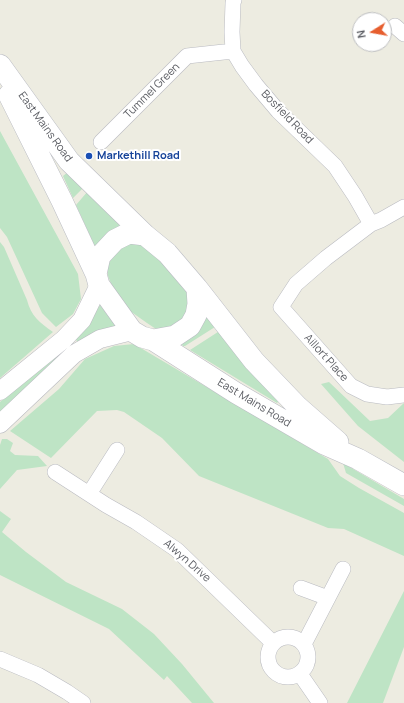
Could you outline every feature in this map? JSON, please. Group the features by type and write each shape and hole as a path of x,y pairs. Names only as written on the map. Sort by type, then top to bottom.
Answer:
{"main road":[{"name":"East Mains Road","path":"0,65 69,161 145,235"},
{"name":"East Mains Road","path":"0,78 62,201 97,280"},
{"path":"129,233 145,235 167,253 197,288 198,304 196,315 190,326 175,336 153,340 142,337 132,331 97,280 100,256 114,240 129,233"},
{"name":"East Mains Road","path":"197,288 254,361 298,407 358,459"},
{"name":"East Mains Road","path":"153,340 236,393 324,444 358,459 404,485"}],"street":[{"name":"Bosfield Road","path":"234,0 232,32 233,51 242,66 256,86 278,111 334,166 355,196 371,224"},
{"name":"Tummel Green","path":"101,142 187,56 233,51"},
{"path":"371,224 404,207"},
{"name":"Aillort Place","path":"371,224 326,258 296,284 280,307 351,386 367,394 386,397 404,395"},
{"path":"0,391 64,339 82,320 97,280"},
{"path":"0,424 74,354 100,339 132,331"},
{"path":"89,494 117,450"},
{"name":"Alwyn Drive","path":"55,472 106,505 136,522 177,550 273,643"},
{"path":"304,644 343,568"},
{"path":"301,588 328,598"},
{"path":"289,636 300,640 304,644 308,651 308,660 306,668 300,674 291,678 281,676 273,671 268,662 268,652 273,643 278,639 289,636"},
{"path":"0,658 38,675 83,703"},
{"path":"300,674 320,703"}],"green space":[{"path":"0,131 78,274 81,299 73,314 56,327 42,313 7,237 0,228"},
{"path":"68,172 84,187 73,198 63,176"},
{"path":"88,191 125,224 107,233 96,249 76,205"},
{"path":"0,242 4,247 33,315 53,332 0,378"},
{"path":"134,243 145,246 161,258 184,286 189,298 186,318 171,330 156,329 147,323 130,311 114,291 107,269 111,253 123,244"},
{"path":"100,305 116,326 78,343 74,336 90,320"},
{"path":"208,311 215,327 183,346 181,343"},
{"path":"221,330 280,399 277,403 190,350"},
{"path":"69,340 73,346 0,415 0,402"},
{"path":"134,344 328,459 340,476 404,513 404,556 344,529 328,528 199,476 162,438 124,412 117,410 97,411 51,458 10,431 59,389 85,359 114,346"},
{"path":"329,382 370,421 388,418 404,403 404,462 358,426 321,384"},
{"path":"2,439 7,439 13,443 10,451 15,455 38,456 47,466 17,470 0,489 0,445"},
{"path":"343,463 404,499 404,506 346,473"},
{"path":"0,511 11,519 2,532 66,582 122,609 154,634 182,664 214,703 192,703 167,676 164,680 109,629 0,575"},
{"path":"404,591 404,647 383,703 347,703"}],"place":[{"name":"Markethill Road","path":"89,156"}]}
